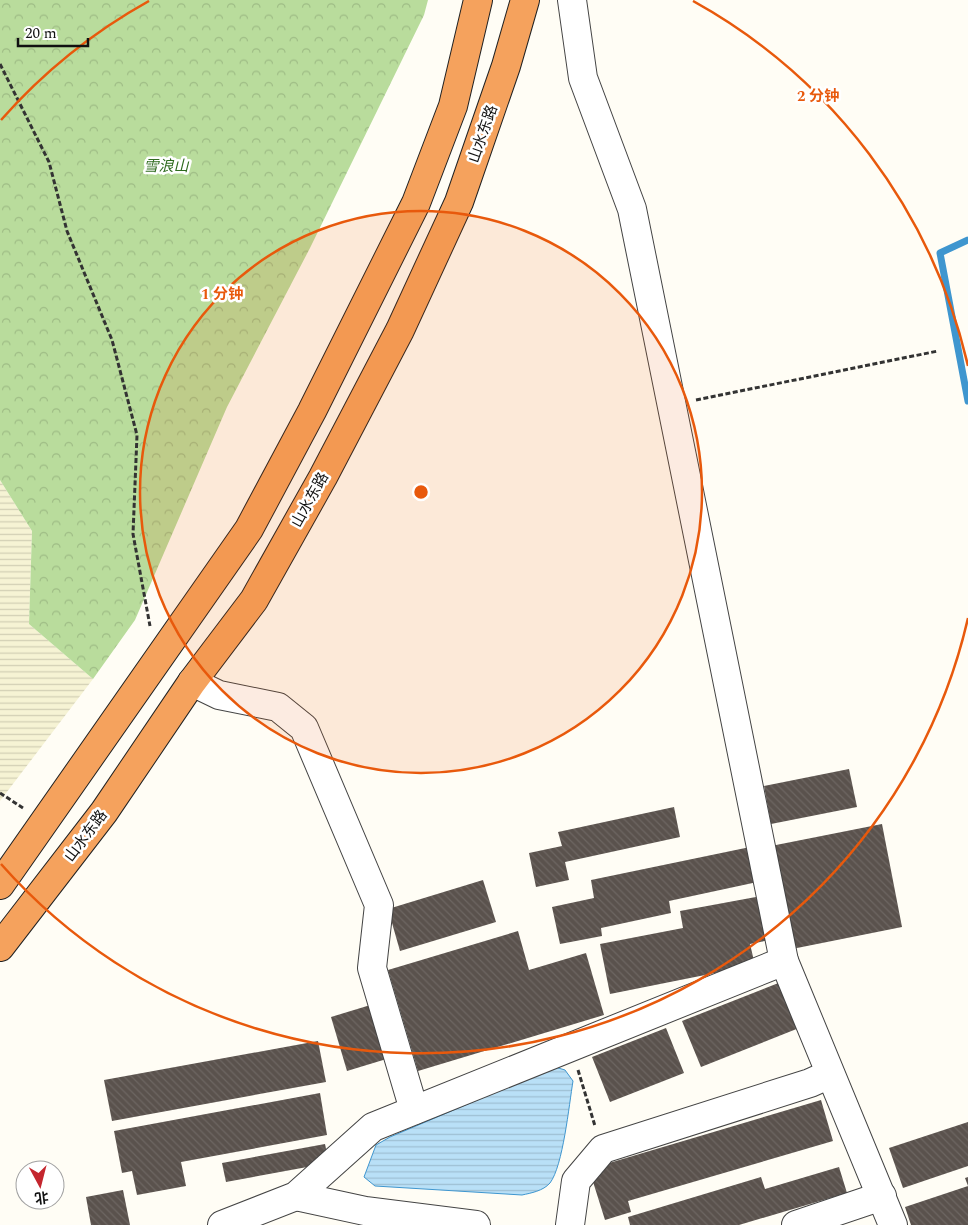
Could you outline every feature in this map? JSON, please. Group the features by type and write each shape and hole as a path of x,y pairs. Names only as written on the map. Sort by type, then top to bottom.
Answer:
{"highway":[{"path":"0,885 249,529 312,411 416,203 453,106 478,0"},
{"name":"山水东路","path":"0,947 104,812 192,682 254,600 323,477 400,330 459,202 506,66 525,0"}],"street":[{"path":"572,0 583,78 632,209 784,961 882,1196 892,1225"},
{"path":"192,682 219,695 278,707 304,728 379,905 372,968 414,1110"},
{"path":"222,1225 296,1196 374,1127 784,961"},
{"path":"570,1225 576,1181 603,1149 810,1083 830,1074"},
{"path":"296,1196 365,1212 476,1225"},
{"path":"796,1225 882,1196"}],"path":[{"path":"0,64 50,162 67,231 112,340 137,435 133,534 152,635 162,656"},
{"path":"673,405 938,351"},
{"path":"571,1048 603,1149"}],"shaded area":[{"path":"0,480 32,531 29,624 93,679 0,801"}],"green space":[{"name":"雪浪山","path":"0,0 428,0 424,15 310,248 227,407 135,620 93,679 29,624 32,531 0,480"}],"water":[{"path":"555,1067 565,1070 573,1081 559,1163 555,1175 544,1188 522,1195 375,1186 364,1177 376,1145 390,1137"}],"building":[{"path":"849,769 857,807 771,824 764,786"},
{"path":"674,807 680,837 565,862 569,880 536,887 529,853 562,846 558,832"},
{"path":"882,824 902,927 792,949 771,846"},
{"path":"755,846 762,881 669,901 671,913 601,928 602,936 560,944 552,907 594,898 591,880"},
{"path":"483,880 496,922 400,951 388,909"},
{"path":"767,895 775,939 750,944 755,965 610,994 600,944 683,928 680,911"},
{"path":"518,931 529,970 586,953 604,1015 418,1071 388,970"},
{"path":"786,980 804,1026 701,1067 682,1021"},
{"path":"377,1003 393,1057 347,1071 331,1017"},
{"path":"666,1028 684,1073 610,1102 592,1057"},
{"path":"318,1041 326,1082 112,1121 104,1080"},
{"path":"320,1093 327,1135 181,1162 186,1186 137,1195 132,1171 122,1173 114,1131"},
{"path":"821,1100 833,1141 628,1201 631,1212 605,1220 589,1169"},
{"path":"968,1122 968,1166 903,1188 889,1148"},
{"path":"325,1144 329,1163 226,1182 222,1163"},
{"path":"839,1167 847,1193 739,1225 630,1225 628,1217 761,1177 765,1189"},
{"path":"968,1186 968,1225 911,1225 905,1207"},
{"path":"123,1190 130,1225 91,1225 86,1197"}],"waterway":[{"path":"968,240 940,253 968,401"}]}
